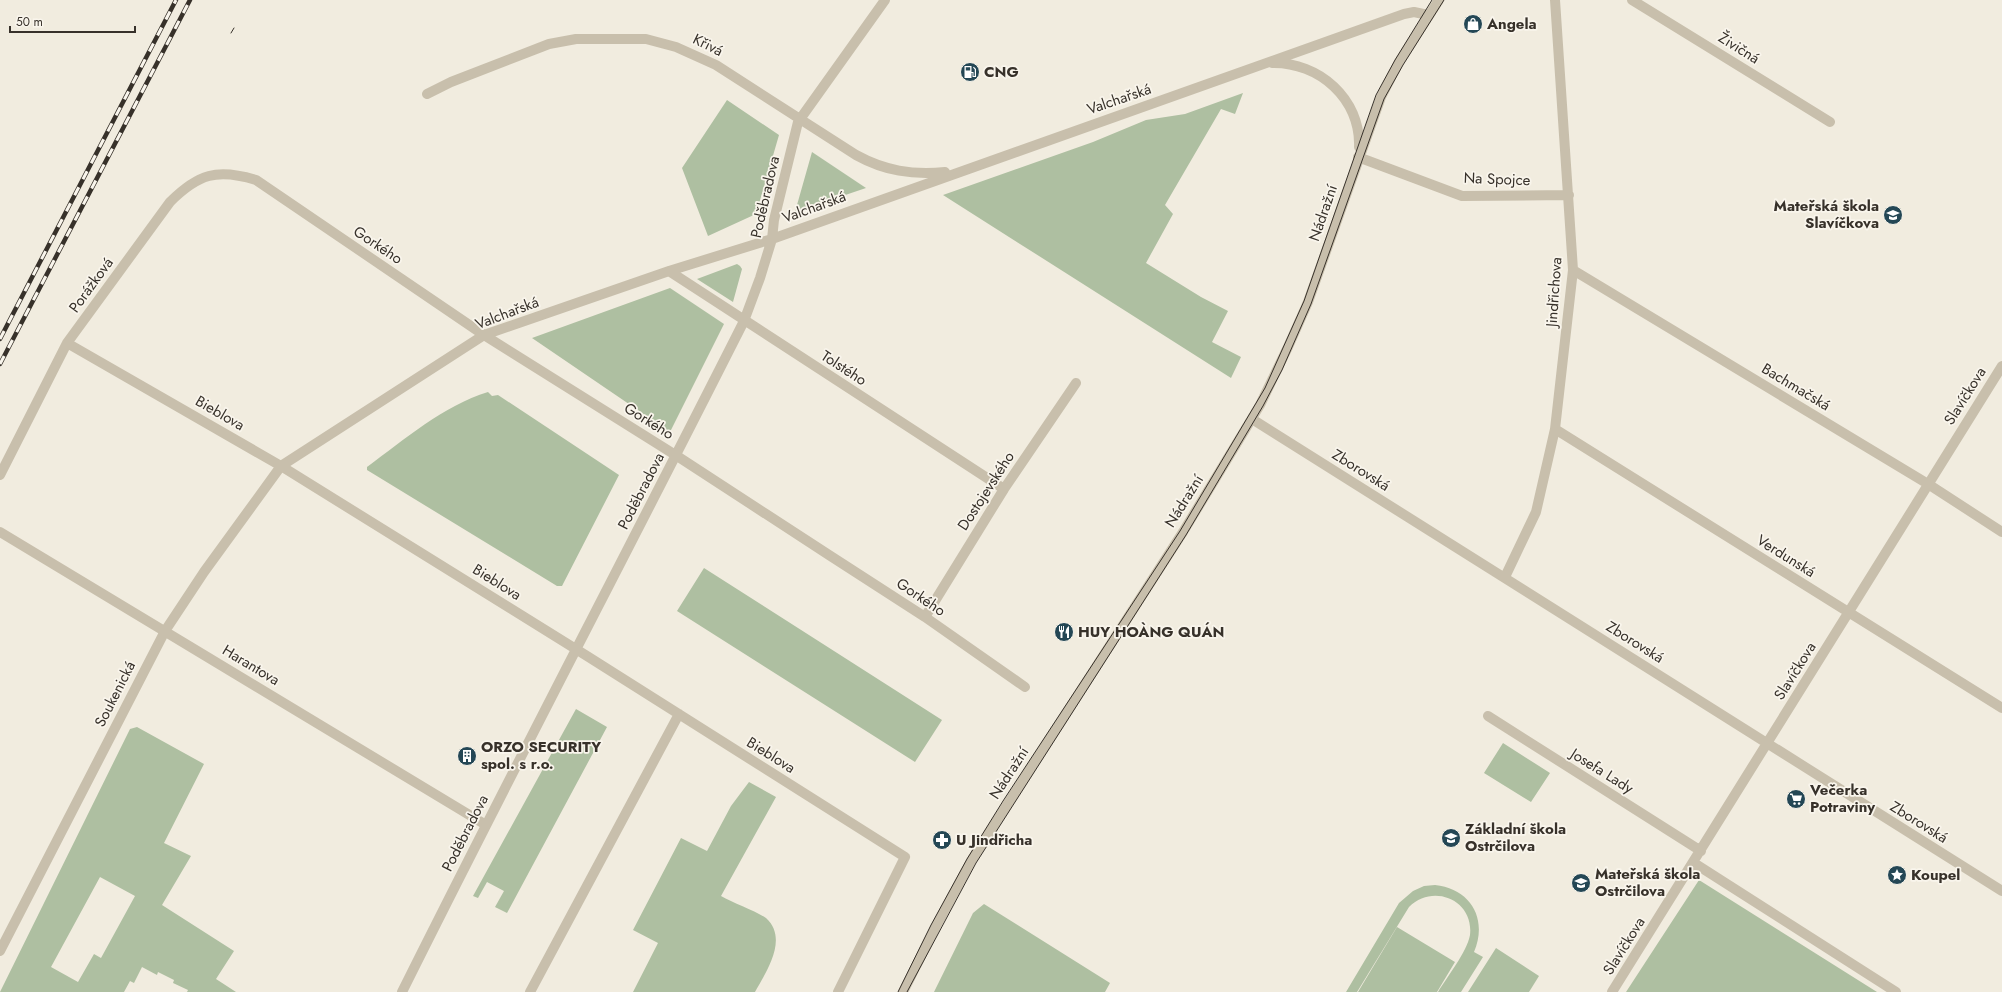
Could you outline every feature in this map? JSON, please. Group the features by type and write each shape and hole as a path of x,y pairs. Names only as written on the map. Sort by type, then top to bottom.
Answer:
{"street":[{"name":"Poděbradova","path":"402,992 486,825 578,650 677,456 744,321 760,278 772,239 774,220 800,119 885,0"},
{"name":"Nádražní","path":"903,992 936,926 972,861 1183,532 1252,419 1298,325 1358,158 1387,84 1428,15 1439,0"},
{"name":"Jindřichova","path":"1505,577 1536,512 1555,429 1574,270 1556,0"},
{"name":"Živičná","path":"1632,0 1830,122"},
{"name":"Valchařská","path":"282,466 484,335 669,271 772,239 959,171 1404,14 1414,12 1428,15"},
{"name":"Křivá","path":"427,94 451,82 549,44 576,39 646,40 676,47 711,62 868,161 888,169 923,174 959,171"},
{"name":"Valchařská","path":"1266,63 1293,64 1305,68 1317,74 1337,89 1345,99 1356,122 1359,140 1358,158"},
{"name":"Na Spojce","path":"1358,158 1462,196 1568,195"},
{"name":"Porážková","path":"0,476 67,343 170,202 181,191 200,178 211,175 239,175 256,180"},
{"name":"Gorkého","path":"256,180 484,335 677,456 925,617 1025,687"},
{"name":"Bachmačská","path":"1574,270 1928,484 2002,532"},
{"name":"Tolstého","path":"669,271 1004,489"},
{"name":"Bieblova","path":"67,343 282,466 578,650 905,857 838,992"},
{"name":"Slavíčkova","path":"1612,992 1694,863 1848,612 2002,366"},
{"name":"Dostojevského","path":"925,617 1004,489 1076,383"},
{"name":"Zborovská","path":"1252,419 2002,891"},
{"name":"Verdunská","path":"1555,429 2002,708"},
{"name":"Soukenická","path":"0,951 165,631 204,572 282,466"},
{"name":"Harantova","path":"0,532 486,825"},
{"path":"530,992 679,714"},
{"name":"Josefa Lady","path":"1488,716 1701,851"},
{"path":"1694,863 1896,992"}],"green space":[{"path":"1243,93 1235,114 1221,109 1165,205 1173,214 1146,263 1201,297 1228,311 1212,342 1241,357 1231,378 943,195 1093,142 1146,120 1185,114"},
{"path":"727,100 779,135 756,214 708,236 682,168"},
{"path":"812,152 866,188 795,212"},
{"path":"737,264 742,269 733,302 697,279"},
{"path":"670,288 724,324 670,432 532,338"},
{"path":"488,392 492,396 498,395 619,475 562,586 557,586 367,470 367,467 440,414 471,398"},
{"path":"704,568 942,720 915,762 677,611"},
{"path":"576,709 607,727 507,913 495,907 504,891 487,882 478,898 473,896"},
{"path":"137,727 204,764 164,843 191,856 162,905 234,951 216,979 236,992 187,992 188,990 173,983 174,980 158,972 157,975 142,967 134,983 130,981 124,992 0,992 130,729","holes":["100,877 135,896 101,958 94,954 78,982 51,967"]},
{"path":"1503,743 1550,773 1531,802 1484,773"},
{"path":"749,782 776,797 721,896 762,915 773,926 776,936 776,945 765,975 755,992 633,992 658,943 633,930 681,838 707,851 731,806"},
{"path":"1699,880 1877,992 1626,992"},
{"path":"1435,885 1448,888 1467,899 1477,917 1479,928 1478,940 1474,952 1483,957 1461,992 1438,992 1465,949 1470,935 1470,923 1466,912 1459,904 1440,896 1429,896 1419,900 1409,907 1357,992 1346,992 1399,903 1413,891 1424,886"},
{"path":"984,904 1110,983 1105,992 934,992 973,913"},
{"path":"1397,927 1455,962 1437,992 1358,992"},
{"path":"1496,948 1539,976 1529,992 1468,992"}],"tram line":[{"path":"898,992 931,925 967,859 1003,801 1180,531 1265,388 1304,301 1376,95 1395,60 1432,0"},
{"path":"907,992 976,863 1186,535 1263,406 1282,370 1311,304 1384,99 1403,65 1444,0"},
{"path":"231,33 234,28"}],"railway":[{"path":"0,339 176,0"},
{"path":"0,364 190,0"}],"place":[{"name":"Angela","path":"1473,24"},
{"name":"CNG","path":"970,72"},
{"name":"Mateřská škola Slavíčkova","path":"1893,215"},
{"name":"HUY HOÀNG QUÁN","path":"1064,632"},
{"name":"ORZO SECURITY spol. s r.o.","path":"467,756"},
{"name":"Večerka Potraviny","path":"1796,799"},
{"name":"Základní škola Ostrčilova","path":"1451,838"},
{"name":"U Jindřicha","path":"942,840"},
{"name":"Koupel","path":"1897,875"},
{"name":"Mateřská škola Ostrčilova","path":"1581,883"}]}
